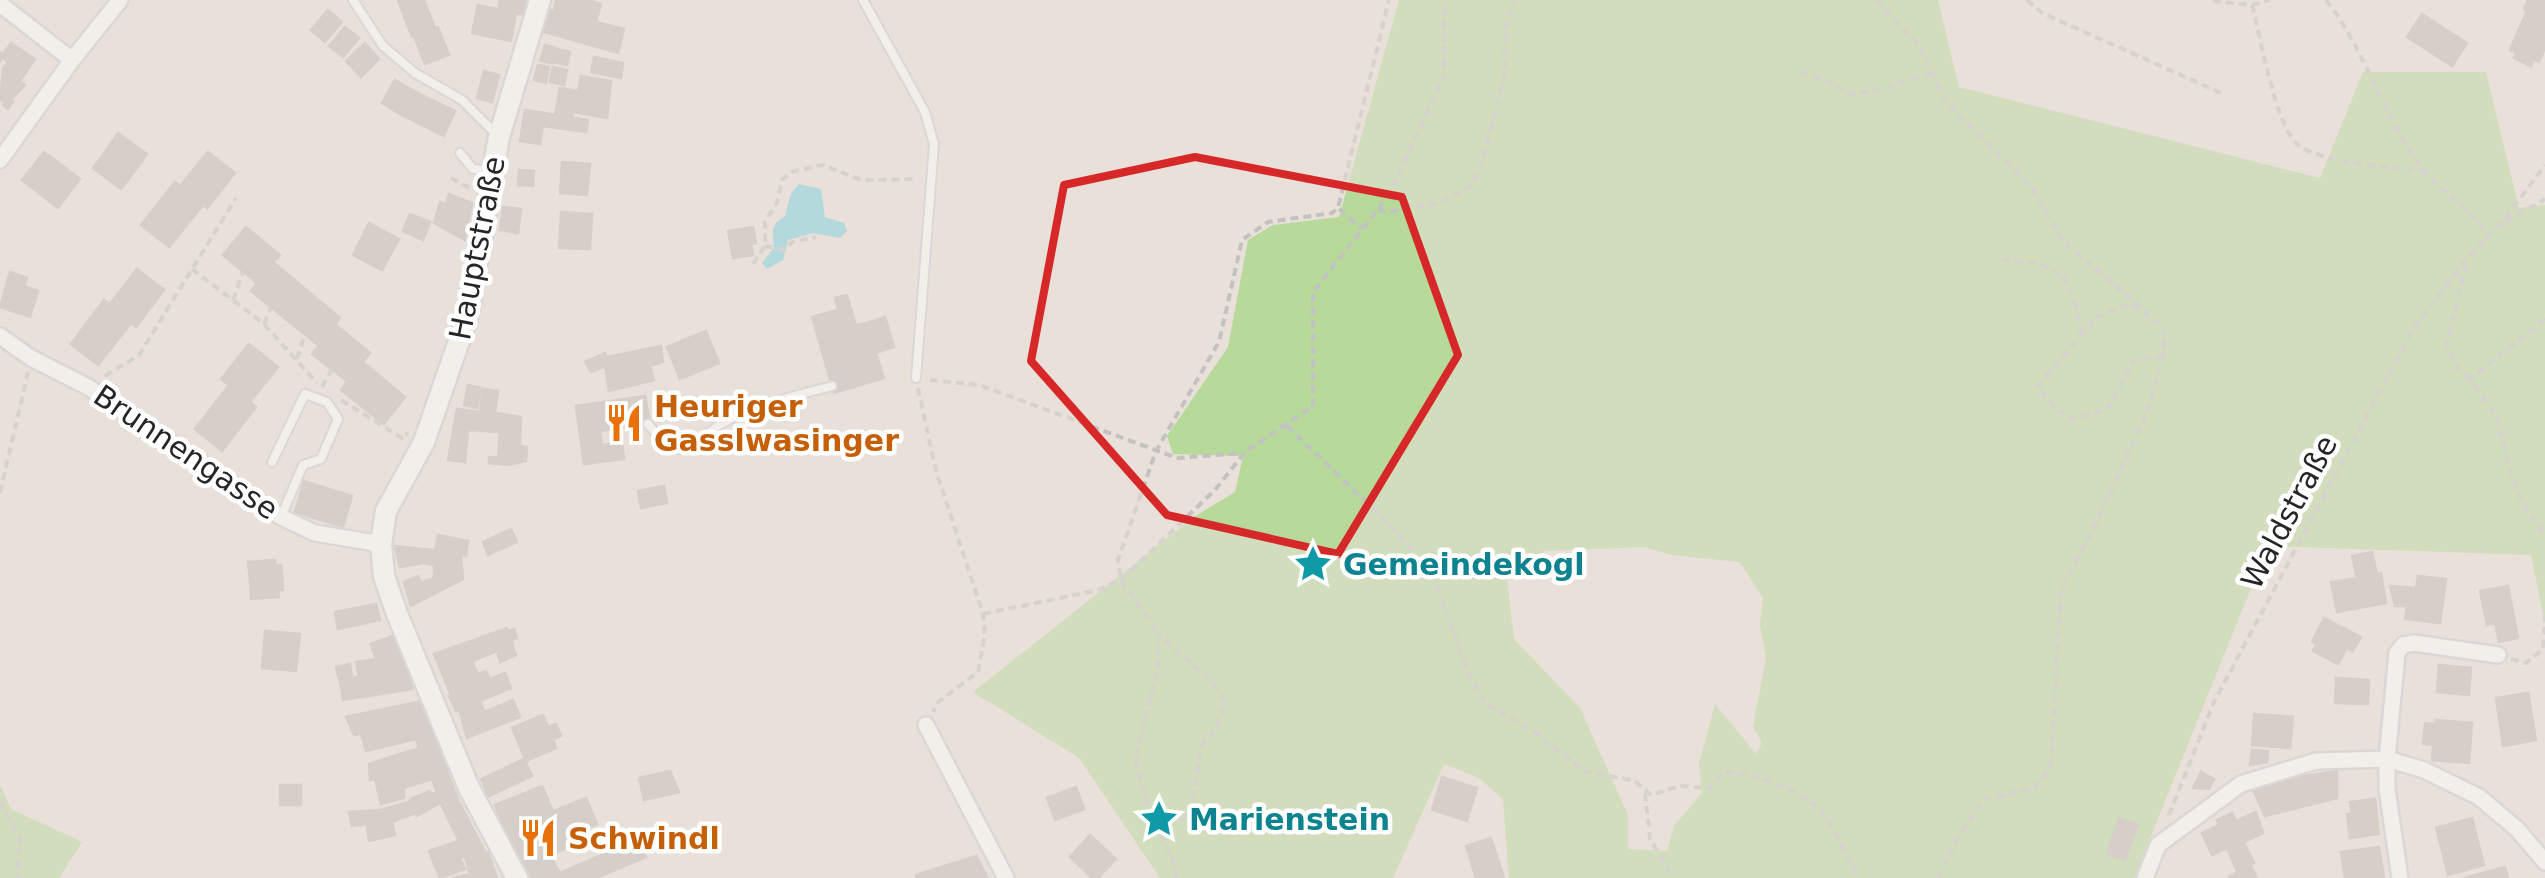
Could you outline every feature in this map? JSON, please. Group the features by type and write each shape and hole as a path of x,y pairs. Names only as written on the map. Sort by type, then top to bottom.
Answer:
{"street":[{"path":"0,160 120,0"},
{"name":"Hauptstraße","path":"517,878 469,788 404,632 384,576 381,544 386,511 424,442 468,318 499,136 540,0"},
{"path":"0,4 72,60"},
{"name":"Brunnengasse","path":"0,336 31,358 88,386 281,516 316,533 381,544"},
{"path":"2400,878 2387,789 2396,653 2402,646 2414,643 2498,655"},
{"path":"926,726 1006,878"},
{"path":"2145,878 2158,845 2241,784 2316,761 2387,759 2424,770 2479,797 2516,829 2545,862"}],"lane":[{"path":"353,0 383,46 415,74 462,100 499,136"},
{"path":"863,0 925,112 934,144 916,378"},
{"path":"460,153 473,169 493,171"},
{"path":"648,424 662,442 676,450 687,448 721,424 772,403 832,386"},
{"path":"272,462 304,394 327,402 338,419 321,460 303,465 281,516"}],"path":[{"path":"1155,823 1180,820 1190,813 1202,745 1222,713 1219,690 1159,634 1121,580 1118,560 1156,451 1218,342 1242,240 1268,222 1338,208 1390,0"},
{"path":"983,614 1098,590 1121,580 1214,490 1246,452 1313,406 1313,292 1387,198 1444,77 1445,0"},
{"path":"1377,210 1390,212 1437,203 1470,187 1480,170 1504,78 1506,30 1513,0"},
{"path":"1876,0 1920,47 1946,102 2031,186 2063,241 2164,327"},
{"path":"2027,0 2076,29 2221,93"},
{"path":"2213,1 2252,6 2270,0"},
{"path":"2326,0 2424,171 2474,214 2488,237"},
{"path":"2252,6 2282,124 2299,146 2341,160 2424,171"},
{"path":"1800,73 1826,80 1850,94 1879,90 1932,73"},
{"path":"769,246 765,221 777,203 782,180 791,172 823,164 861,180 908,179"},
{"path":"2502,224 2545,164"},
{"path":"451,178 465,186"},
{"path":"88,386 140,354 236,198"},
{"path":"2502,224 2545,198"},
{"path":"1338,208 1362,228"},
{"name":"Waldstraße","path":"2158,845 2214,702 2414,329 2468,258 2502,224"},
{"path":"769,246 785,250 792,242 816,237"},
{"path":"753,264 769,246"},
{"path":"2468,258 2447,343 2457,367 2497,418 2506,459 2522,499 2545,536"},
{"path":"2002,260 2038,264 2063,276 2082,335"},
{"path":"192,269 264,324 321,388 402,438"},
{"path":"233,300 243,272"},
{"path":"2163,358 2134,360 2107,409 2074,419 2054,407 2038,386 2098,316 2131,304 2164,327"},
{"path":"264,324 271,307"},
{"path":"2470,379 2545,319"},
{"path":"1938,878 1984,800 2036,787 2052,765 2061,589 2096,524 2148,410 2163,358 2164,327"},
{"path":"297,359 305,334"},
{"path":"0,493 31,358"},
{"path":"316,398 332,369"},
{"path":"926,726 937,703 978,672 985,634 983,614 936,472 916,378 979,385 1177,458 1246,452"},
{"path":"1287,426 1392,526 1432,573 1468,672 1486,704 1535,732 1584,771 1635,781 1651,795 1680,786 1709,788 1724,772 1792,788 1827,819 1860,878"},
{"path":"2498,655 2526,663 2544,652 2545,616"},
{"path":"1159,634 1158,668 1136,760 1177,878"},
{"path":"1642,789 1648,807 1650,838 1673,878"},
{"path":"0,801 20,838 16,878"}],"highlighted area":[{"path":"1195,157 1402,197 1458,355 1338,554 1167,515 1031,361 1064,185"}],"green space":[{"path":"1399,0 1938,0 1959,87 2320,178 2363,72 2486,72 2519,208 2545,205 2545,624 2531,555 2268,546 2134,878 1509,878 1503,799 1479,778 1444,764 1393,878 1160,878 1079,758 973,692 1194,517 1235,492 1243,456 1173,454 1167,436 1228,347 1248,240 1273,225 1339,217","holes":["1644,547 1672,555 1740,562 1763,598 1760,626 1766,658 1753,727 1762,743 1756,754 1715,704 1699,764 1702,793 1674,826 1667,851 1628,849 1628,815 1580,708 1514,639 1507,579 1544,551"]},
{"path":"0,785 11,809 82,842 59,878 0,878"}],"water":[{"path":"799,184 821,189 825,217 844,223 847,231 840,238 813,233 788,240 783,260 767,269 762,263 774,248 774,226 785,216 791,193"}],"building":[{"path":"398,0 424,0 426,5 403,14"},
{"path":"500,0 529,0 525,15 498,9"},
{"path":"556,0 601,4 596,22 554,10"},
{"path":"2528,0 2545,0 2545,48 2539,62 2534,60 2531,66 2514,58 2516,53 2510,50"},
{"path":"426,5 435,28 412,37 403,14"},
{"path":"478,5 516,13 511,41 472,33"},
{"path":"328,10 342,22 325,42 311,30"},
{"path":"550,10 624,29 618,53 544,32"},
{"path":"2422,14 2467,43 2452,66 2407,37"},
{"path":"345,27 359,38 343,57 329,46"},
{"path":"438,27 449,55 425,64 414,36"},
{"path":"11,43 35,59 20,81 3,69 8,62 2,58 0,61 0,52 3,54"},
{"path":"365,43 379,59 361,77 346,61"},
{"path":"545,45 556,48 552,63 540,61"},
{"path":"557,49 570,52 567,65 554,62"},
{"path":"594,57 623,63 621,78 591,72"},
{"path":"538,65 549,67 546,83 534,80"},
{"path":"553,67 567,70 564,85 550,82"},
{"path":"3,69 25,85 8,109 3,105 6,102 0,100"},
{"path":"484,71 499,75 492,102 477,98"},
{"path":"581,76 611,81 607,118 573,112 572,117 555,115 560,88 578,91"},
{"path":"395,80 414,91 400,114 382,103"},
{"path":"414,91 434,101 422,125 402,115"},
{"path":"434,101 455,111 444,136 422,125"},
{"path":"525,110 588,120 586,132 543,126 540,144 520,141"},
{"path":"118,133 147,154 134,172 106,151"},
{"path":"106,151 134,172 121,189 93,168"},
{"path":"44,152 80,179 58,208 22,180"},
{"path":"208,152 235,173 169,247 141,225 175,182 180,186"},
{"path":"562,162 590,164 587,195 560,193"},
{"path":"519,170 534,171 533,186 518,185"},
{"path":"449,194 472,203 465,240 434,223 440,202 446,204"},
{"path":"503,207 521,209 518,233 500,230"},
{"path":"561,212 592,214 590,249 559,248"},
{"path":"410,214 430,222 423,240 403,231"},
{"path":"369,223 399,239 382,270 353,255"},
{"path":"246,227 280,255 273,262 340,318 335,324 370,353 363,362 405,397 384,424 341,390 347,381 312,354 319,346 251,291 257,283 223,255"},
{"path":"753,227 753,255 733,258 728,231"},
{"path":"137,269 164,290 136,327 131,323 98,365 71,344 104,300 110,304"},
{"path":"10,272 27,278 24,286 38,291 30,317 0,307"},
{"path":"847,295 856,326 885,317 894,347 876,353 884,378 834,393 812,317 838,310 835,298"},
{"path":"706,331 719,363 680,379 667,347"},
{"path":"249,344 278,367 250,402 256,407 222,451 195,429 229,385 221,379"},
{"path":"661,346 663,362 650,366 654,380 609,391 605,366 591,372 585,362 605,353 607,357"},
{"path":"468,385 481,388 477,408 464,405"},
{"path":"483,389 498,391 495,413 521,417 520,446 527,447 526,461 508,465 489,463 489,457 498,458 500,432 468,430 465,462 448,460 457,409 480,412"},
{"path":"645,396 650,424 600,431 602,445 622,442 624,459 584,464 576,406"},
{"path":"304,481 352,496 343,527 295,512"},
{"path":"664,486 667,503 641,508 638,491"},
{"path":"511,529 517,542 488,555 483,542"},
{"path":"438,535 468,541 466,556 435,550"},
{"path":"395,546 442,551 440,566 423,563 400,567"},
{"path":"442,551 461,555 463,579 411,606 404,582 418,576 421,583 434,578 434,565 440,566"},
{"path":"2372,552 2377,574 2381,573 2386,603 2337,612 2331,582 2357,578 2352,556"},
{"path":"275,560 276,565 281,565 282,576 250,579 248,562"},
{"path":"282,576 279,597 251,599 250,579"},
{"path":"2418,576 2446,579 2440,623 2405,619 2407,606 2395,606 2390,586 2416,588"},
{"path":"2508,586 2518,638 2499,642 2495,623 2487,625 2480,591"},
{"path":"376,604 380,620 338,629 335,612"},
{"path":"2324,618 2361,637 2353,651 2347,648 2338,664 2313,651 2316,644 2312,642"},
{"path":"507,628 514,629 517,638 511,640 516,655 500,662 497,651 472,661 478,674 486,671 490,679 451,695 434,654"},
{"path":"265,631 300,634 296,671 262,668"},
{"path":"395,635 407,666 359,677 356,662 376,659 371,644"},
{"path":"350,664 352,677 339,680 336,667"},
{"path":"2439,665 2471,668 2469,695 2437,692"},
{"path":"407,666 412,689 343,700 340,681"},
{"path":"505,673 511,688 480,701 484,712 513,700 520,717 467,738 459,709 456,711 449,696"},
{"path":"2336,678 2369,680 2368,704 2335,703"},
{"path":"2528,693 2536,740 2503,746 2496,698"},
{"path":"427,700 433,717 354,735 346,717"},
{"path":"2254,714 2293,717 2290,748 2252,745"},
{"path":"543,715 548,727 556,724 561,736 553,739 556,748 526,761 512,728"},
{"path":"430,718 442,758 370,780 369,764 419,748 416,739 366,751 361,734"},
{"path":"2436,720 2472,723 2469,763 2432,760 2433,745 2423,744 2425,723 2435,724"},
{"path":"2252,750 2268,751 2267,762 2250,765"},
{"path":"442,758 457,798 436,805 432,779 404,788 404,798 381,804 375,779"},
{"path":"524,759 532,776 489,796 481,779"},
{"path":"670,771 679,792 644,800 639,778"},
{"path":"2337,771 2337,798 2265,816 2254,792 2289,779"},
{"path":"2201,772 2214,779 2209,789 2193,788"},
{"path":"1442,777 1477,788 1467,821 1432,810"},
{"path":"280,785 301,785 301,805 280,805"},
{"path":"542,786 553,811 505,830 495,805"},
{"path":"1076,787 1084,809 1055,820 1047,798"},
{"path":"430,791 436,805 417,816 410,799"},
{"path":"457,798 485,852 460,858 465,869 440,878 429,851 459,841 441,804"},
{"name":"Schwindl","path":"586,798 597,824 566,838 570,846 550,856 560,873 638,839 646,857 596,878 532,878 505,830"},
{"path":"2375,799 2379,834 2350,838 2350,802"},
{"path":"412,801 416,813 392,822 352,826 349,812 380,810"},
{"path":"2256,812 2263,833 2244,842 2254,863 2237,871 2227,848 2212,855 2202,833 2232,813 2236,821"},
{"path":"2119,818 2138,825 2125,860 2107,854"},
{"path":"2472,818 2484,865 2448,875 2436,828"},
{"path":"392,822 395,835 369,841 367,825"},
{"path":"1090,835 1116,859 1098,878 1092,878 1070,857"},
{"path":"1491,838 1504,878 1476,878 1466,846"},
{"path":"2379,847 2384,878 2345,878 2341,852"},
{"path":"488,852 497,878 453,878 470,874 465,857"},
{"path":"976,856 988,878 917,878 916,875"},
{"path":"2251,866 2257,878 2230,878 2229,876"},
{"path":"2505,867 2508,878 2464,878"}],"place":[{"name":"Heuriger Gasslwasinger","path":"624,423"},
{"name":"Gemeindekogl","path":"1313,564"},
{"name":"Marienstein","path":"1159,819"},
{"name":"Schwindl","path":"538,838"}]}
